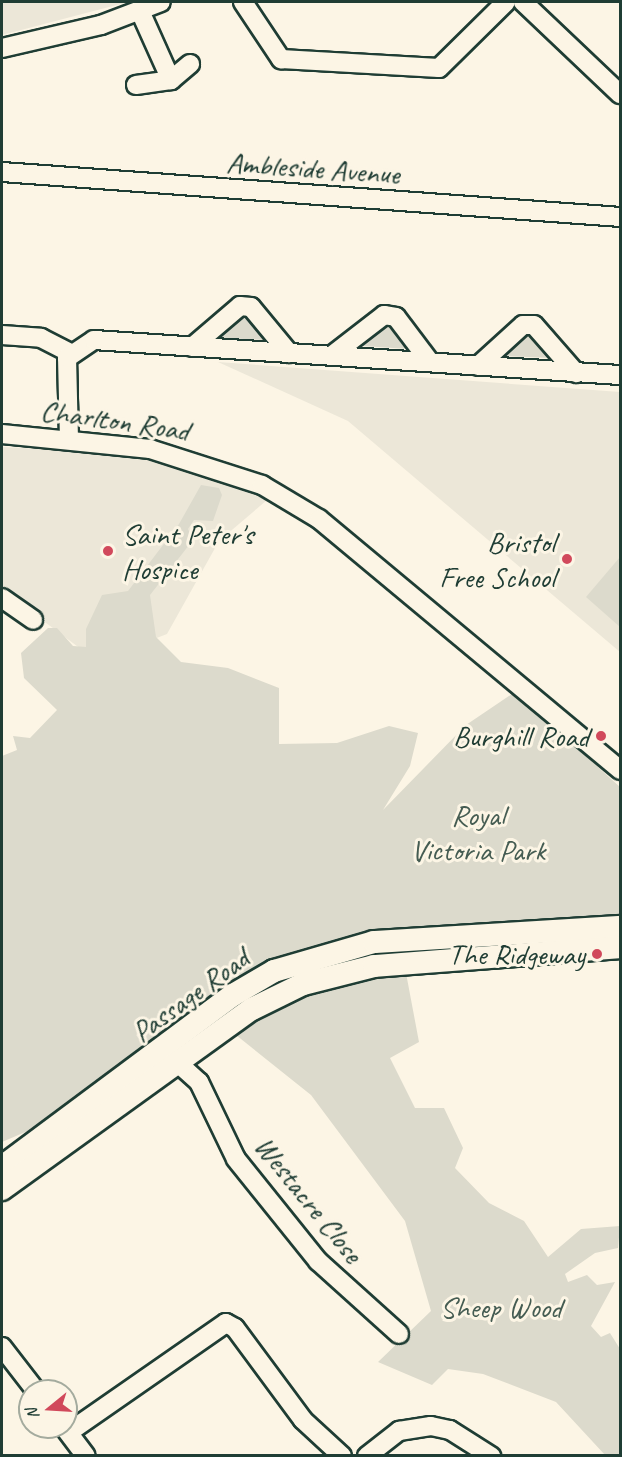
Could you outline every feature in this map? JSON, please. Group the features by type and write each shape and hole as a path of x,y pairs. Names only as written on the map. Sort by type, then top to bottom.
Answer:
{"main road":[{"name":"Passage Road","path":"2,1166 233,994 274,971 374,942 621,927"},
{"name":"Passage Road","path":"2,1189 252,1009 330,975 466,956 621,947"}],"street":[{"path":"2,48 140,11 161,2"},
{"path":"243,2 281,59 439,68 506,2"},
{"path":"523,2 618,87"},
{"path":"140,11 171,80"},
{"path":"136,85 171,80 190,64"},
{"name":"Ambleside Avenue","path":"2,171 621,217"},
{"path":"192,347 240,306 251,307 289,353"},
{"path":"331,356 384,315 396,317 430,362"},
{"path":"478,366 523,325 534,325 576,373"},
{"path":"2,335 41,338 70,353"},
{"path":"69,439 66,366 70,353 94,340 621,375"},
{"name":"Charlton Road","path":"2,434 69,439 179,455 238,474 295,504 621,770"},
{"path":"2,598 33,620"},
{"name":"Westacre Close","path":"187,1058 236,1159 318,1261 399,1334"},
{"path":"78,1422 226,1323 235,1328 303,1420 342,1455"},
{"path":"2,1347 27,1379"},
{"path":"367,1455 399,1431 431,1426 450,1430 491,1455"},
{"path":"73,1439 86,1455"}],"shaded area":[{"path":"2,2 128,2 2,35"},
{"name":"Bristol Free School","path":"218,362 620,392 620,652 348,421"},
{"name":"Saint Peter's Hospice","path":"2,447 119,453 204,475 267,500 219,541 167,634 97,661 2,590"}],"green space":[{"path":"245,311 267,340 220,338"},
{"path":"387,320 409,349 362,346"},
{"path":"526,329 552,355 551,358 504,356"},
{"name":"Royal Victoria Park","path":"201,485 219,488 222,495 213,521 194,520 188,529 193,540 150,595 156,637 181,662 228,668 279,688 279,744 337,743 389,726 418,733 410,766 383,810 466,725 515,692 620,787 620,916 350,937 310,947 248,975 51,1121 2,1142 2,756 17,750 13,736 30,738 57,710 24,678 21,653 48,628 57,628 73,646 86,647 86,629 102,595 128,591 179,524"},
{"path":"620,557 620,627 586,597"},
{"name":"Sheep Wood","path":"406,973 419,1042 390,1058 415,1108 444,1108 463,1148 455,1168 489,1203 524,1221 548,1257 581,1229 620,1226 618,1248 595,1253 565,1274 568,1282 587,1275 597,1285 615,1282 591,1326 601,1337 610,1333 620,1349 620,1455 605,1455 556,1402 483,1374 448,1369 432,1385 378,1362 431,1311 405,1221 311,1095 236,1035 260,1015 294,1000 344,983"}],"place":[{"name":"Saint Peter's Hospice","path":"108,551"},
{"name":"Bristol Free School","path":"567,559"},
{"name":"Burghill Road","path":"601,736"},
{"name":"The Ridgeway","path":"597,954"}]}
